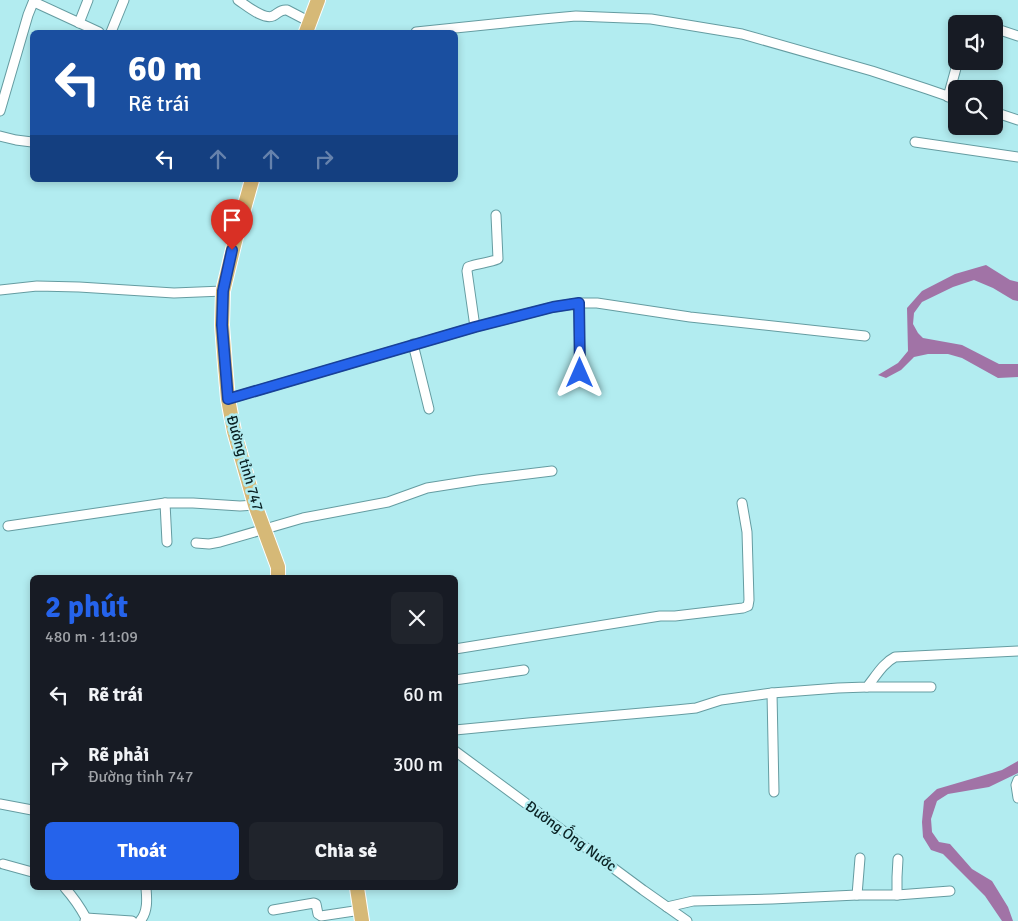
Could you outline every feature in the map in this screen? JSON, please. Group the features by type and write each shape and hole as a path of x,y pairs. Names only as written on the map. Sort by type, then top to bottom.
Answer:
{"main road":[{"path":"308,27 318,0"},
{"name":"Đường tỉnh 747","path":"251,182 223,291 222,325 228,399 234,431 256,505 281,574"},
{"path":"357,890 361,915"}],"street":[{"path":"79,23 88,0"},
{"path":"112,30 124,0"},
{"path":"238,0 264,16 275,16 283,9 287,10 308,27"},
{"path":"0,111 28,15 34,1 95,30"},
{"path":"436,30 576,16 651,19 742,34 872,71 948,97"},
{"path":"1003,31 1018,36"},
{"path":"1003,115 1018,120"},
{"path":"0,136 30,142"},
{"path":"915,142 1018,157"},
{"path":"475,327 467,271 468,267 472,265 498,259 496,215"},
{"path":"0,290 36,286 79,286 174,293 223,291"},
{"path":"579,303 580,373"},
{"path":"228,399 475,327 553,307 579,303 597,303 690,317 865,336"},
{"path":"413,344 429,409"},
{"path":"196,543 208,544 303,518 388,502 427,488 552,471"},
{"path":"8,526 165,503 256,505"},
{"path":"165,503 167,542"},
{"path":"458,650 660,616 675,616 748,606 750,600 746,532 742,503"},
{"path":"868,687 889,660 895,657 1018,651"},
{"path":"458,680 524,670"},
{"path":"458,730 696,708 721,700 772,693 838,688 931,687"},
{"path":"772,693 774,792"},
{"name":"Đường Ống Nước","path":"458,753 687,921"},
{"path":"1018,780 1016,785 1018,798"},
{"path":"0,804 30,810"},
{"path":"857,895 860,858"},
{"path":"897,895 898,859"},
{"path":"3,864 30,871"},
{"path":"67,890 86,919 132,921"},
{"path":"140,921 145,914 146,890"},
{"path":"667,907 693,901 897,895 950,891"},
{"path":"273,910 314,903 316,904 318,914 321,916 361,915"}],"shaded area":[{"path":"986,265 1010,280 1018,282 1018,301 974,280 953,287 922,302 914,313 913,324 923,338 962,345 999,364 1018,364 1018,377 998,378 962,358 948,354 928,354 914,357 901,370 886,378 878,375 898,363 908,351 907,308 922,291 955,274"},
{"path":"1018,761 1018,773 989,787 948,794 937,801 931,819 932,832 939,842 950,844 972,869 992,881 1008,907 1013,921 1002,921 985,896 943,854 931,850 923,837 924,801 937,789 1002,770"}],"route":[{"path":"232,250 223,291 222,325 228,399 475,327 553,307 579,303 580,373"}]}
